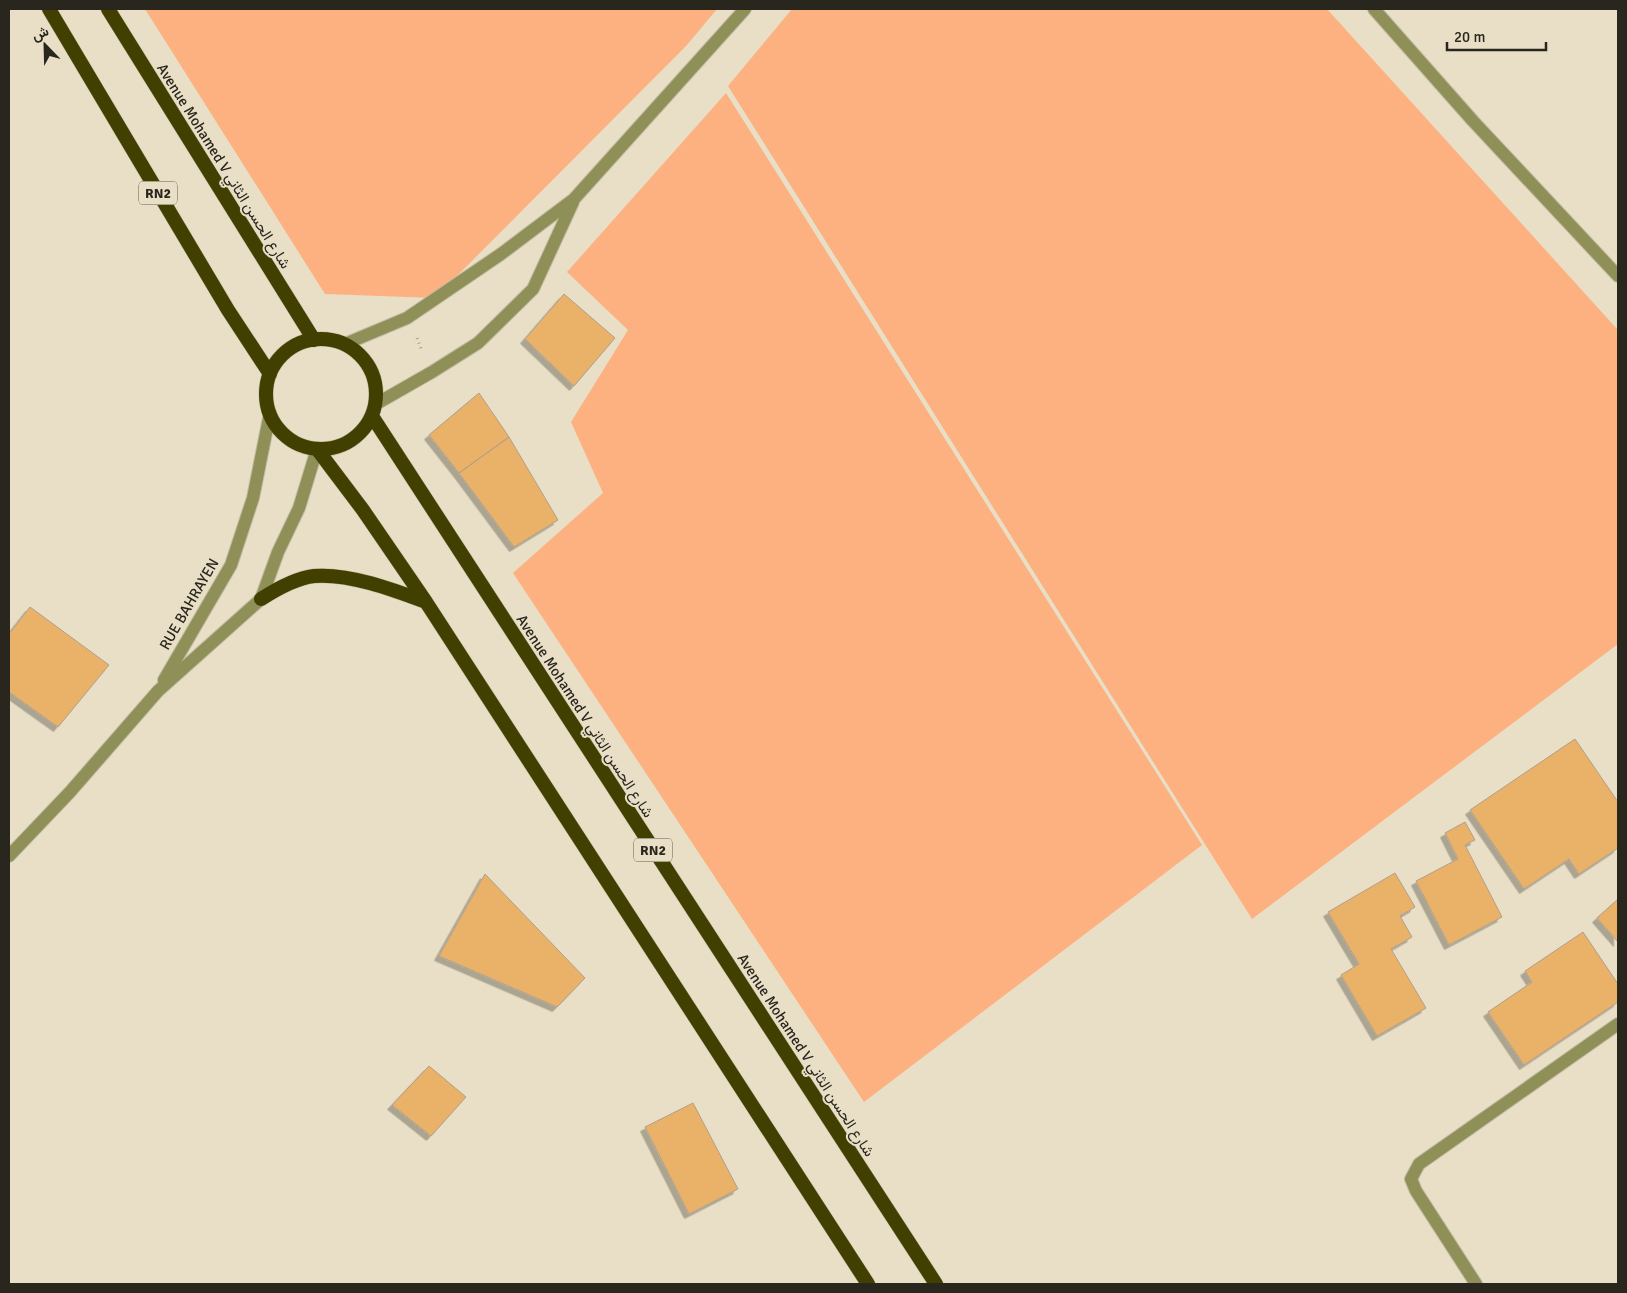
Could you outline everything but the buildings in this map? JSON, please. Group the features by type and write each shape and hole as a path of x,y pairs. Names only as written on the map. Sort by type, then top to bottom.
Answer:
{"highway":[{"name":"RN2","path":"49,9 228,310 270,374"},
{"name":"Avenue Mohamed V شارع الحسن الثاني","path":"108,9 314,340"},
{"path":"345,344 330,340 314,340 300,344 288,351 278,362 270,374 266,400 275,425 293,442 316,449 334,448 350,442 363,430 374,410"},
{"name":"RN2","path":"345,344 360,355 370,369 376,386 374,410"},
{"name":"Avenue Mohamed V شارع الحسن الثاني","path":"374,410 936,1284"},
{"path":"316,449 363,510 426,602 868,1284"},
{"path":"261,599 280,587 313,576 345,577 403,593 426,602"}],"street":[{"path":"345,344 407,318 501,254 574,199 744,9"},
{"path":"1374,9 1480,128 1618,276"},
{"path":"374,410 478,343 533,289 574,199"},
{"name":"RUE BAHRAYEN","path":"158,691 231,565 253,498 270,413"},
{"name":"RUE BAHRAYEN","path":"9,856 70,792 158,691 261,599 278,552 299,508 316,449"},
{"path":"1476,1284 1416,1191 1411,1179 1419,1164 1618,1024"}],"path":[{"path":"407,318 432,372"}],"shaded area":[{"path":"145,9 717,9 687,45 435,298 325,294"},
{"path":"792,9 1327,9 1618,330 1618,644 1252,919 728,86"},
{"path":"726,93 1202,845 864,1102 513,573 603,493 571,422 628,330 567,272"}]}
